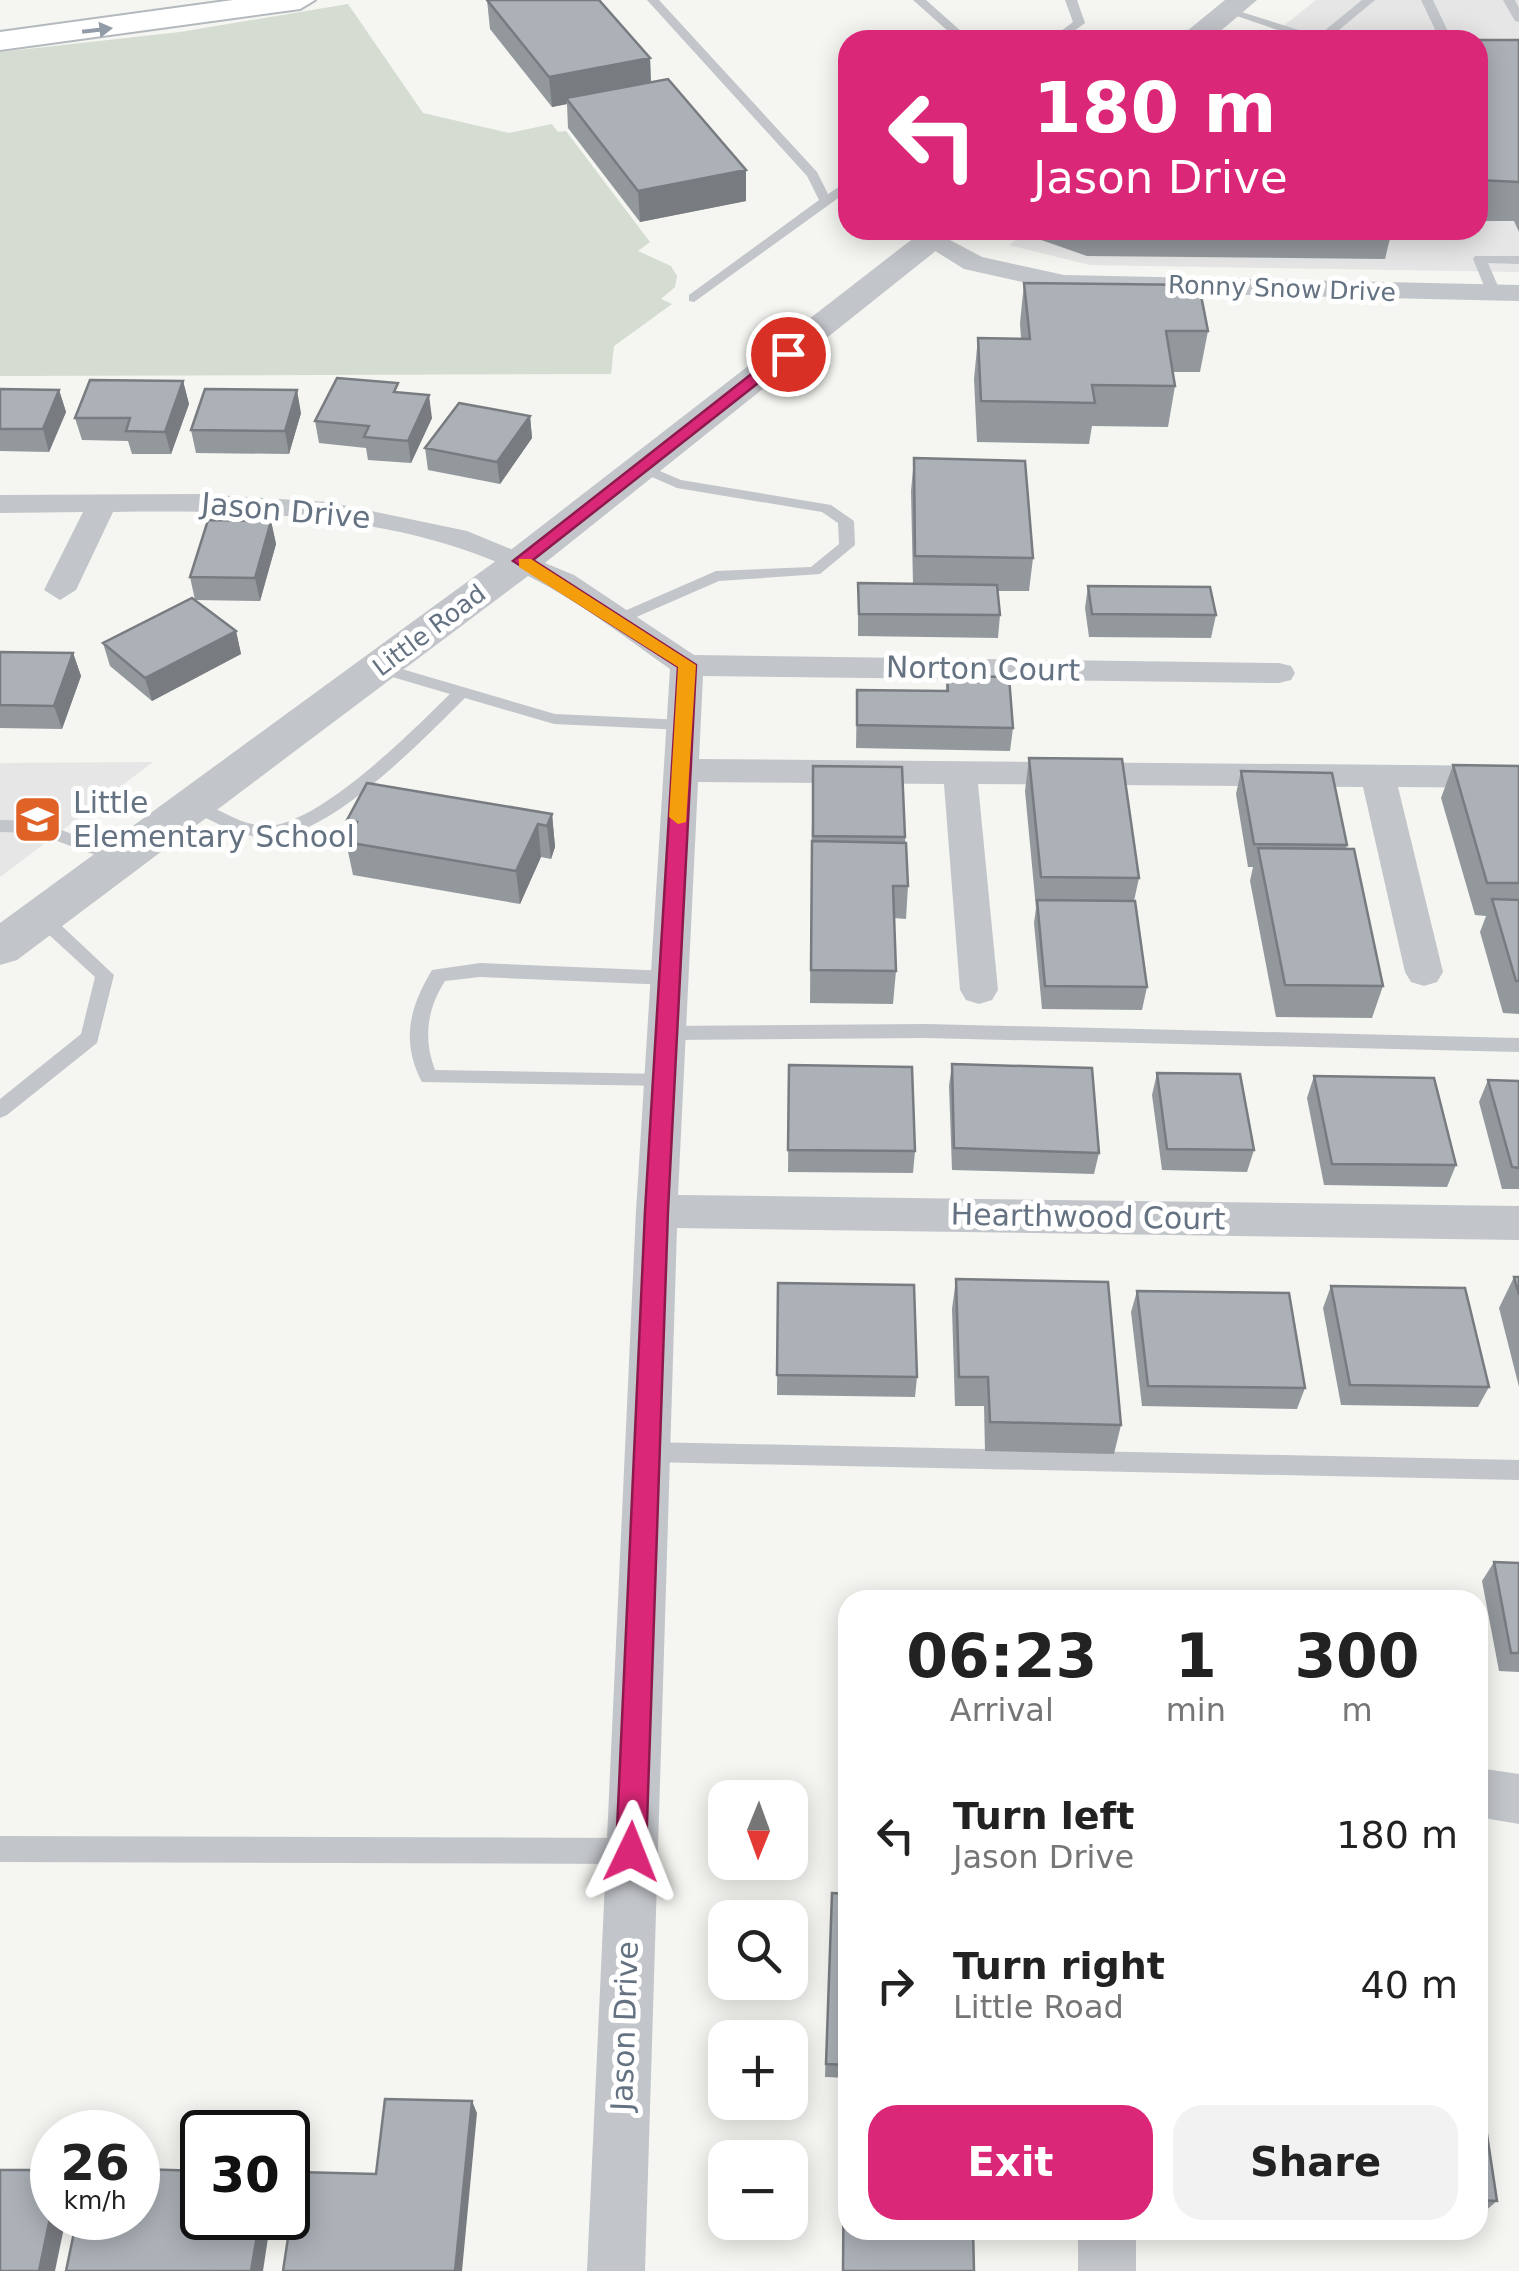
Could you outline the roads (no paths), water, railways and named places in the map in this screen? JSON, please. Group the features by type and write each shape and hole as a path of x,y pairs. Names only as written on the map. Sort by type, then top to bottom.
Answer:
{"main road":[{"path":"0,15 164,0"},
{"path":"0,41 300,0"}],"street":[{"path":"1204,30 1236,6"},
{"name":"Little Road","path":"0,948 522,561 933,240"},
{"name":"Ronny Snow Drive","path":"945,240 974,262 1064,283 1506,292"},
{"name":"Jason Drive","path":"0,504 240,503 338,510 444,533 522,561 619,618 687,665 657,1211 616,2271"},
{"path":"60,590 102,504"},
{"name":"Norton Court","path":"687,665 1280,673"},
{"path":"681,770 1519,777"},
{"path":"960,772 979,990"},
{"path":"1378,777 1424,972"},
{"name":"Hearthwood Court","path":"657,1211 1519,1223"},
{"path":"1488,1795 1519,1799"},
{"path":"1107,2240 1107,2271"}],"lane":[{"path":"653,0 813,175 824,200"},
{"path":"919,0 954,30"},
{"path":"1069,30 1079,23 1071,0"},
{"path":"1332,30 1369,0"},
{"path":"1427,0 1441,30"},
{"path":"1510,0 1519,20"},
{"path":"1236,6 1295,30"},
{"path":"694,298 838,191"},
{"path":"1506,292 1480,260 1519,260"},
{"path":"619,618 716,576 815,571 848,545 846,521 826,508 678,484 642,468"},
{"path":"378,668 554,719 684,724"},
{"path":"192,805 266,833 299,829 385,764 462,692"},
{"path":"0,826 37,827 120,858"},
{"path":"0,1110 90,1038 104,975 41,917"},
{"path":"664,1081 429,1077 416,1054 422,998 439,976 480,970 670,978"},
{"path":"667,1033 926,1031 1519,1046"},
{"path":"647,1452 1519,1470"},
{"path":"0,1849 631,1852"}],"place":[{"name":"Little Elementary School","path":"38,820"}]}
